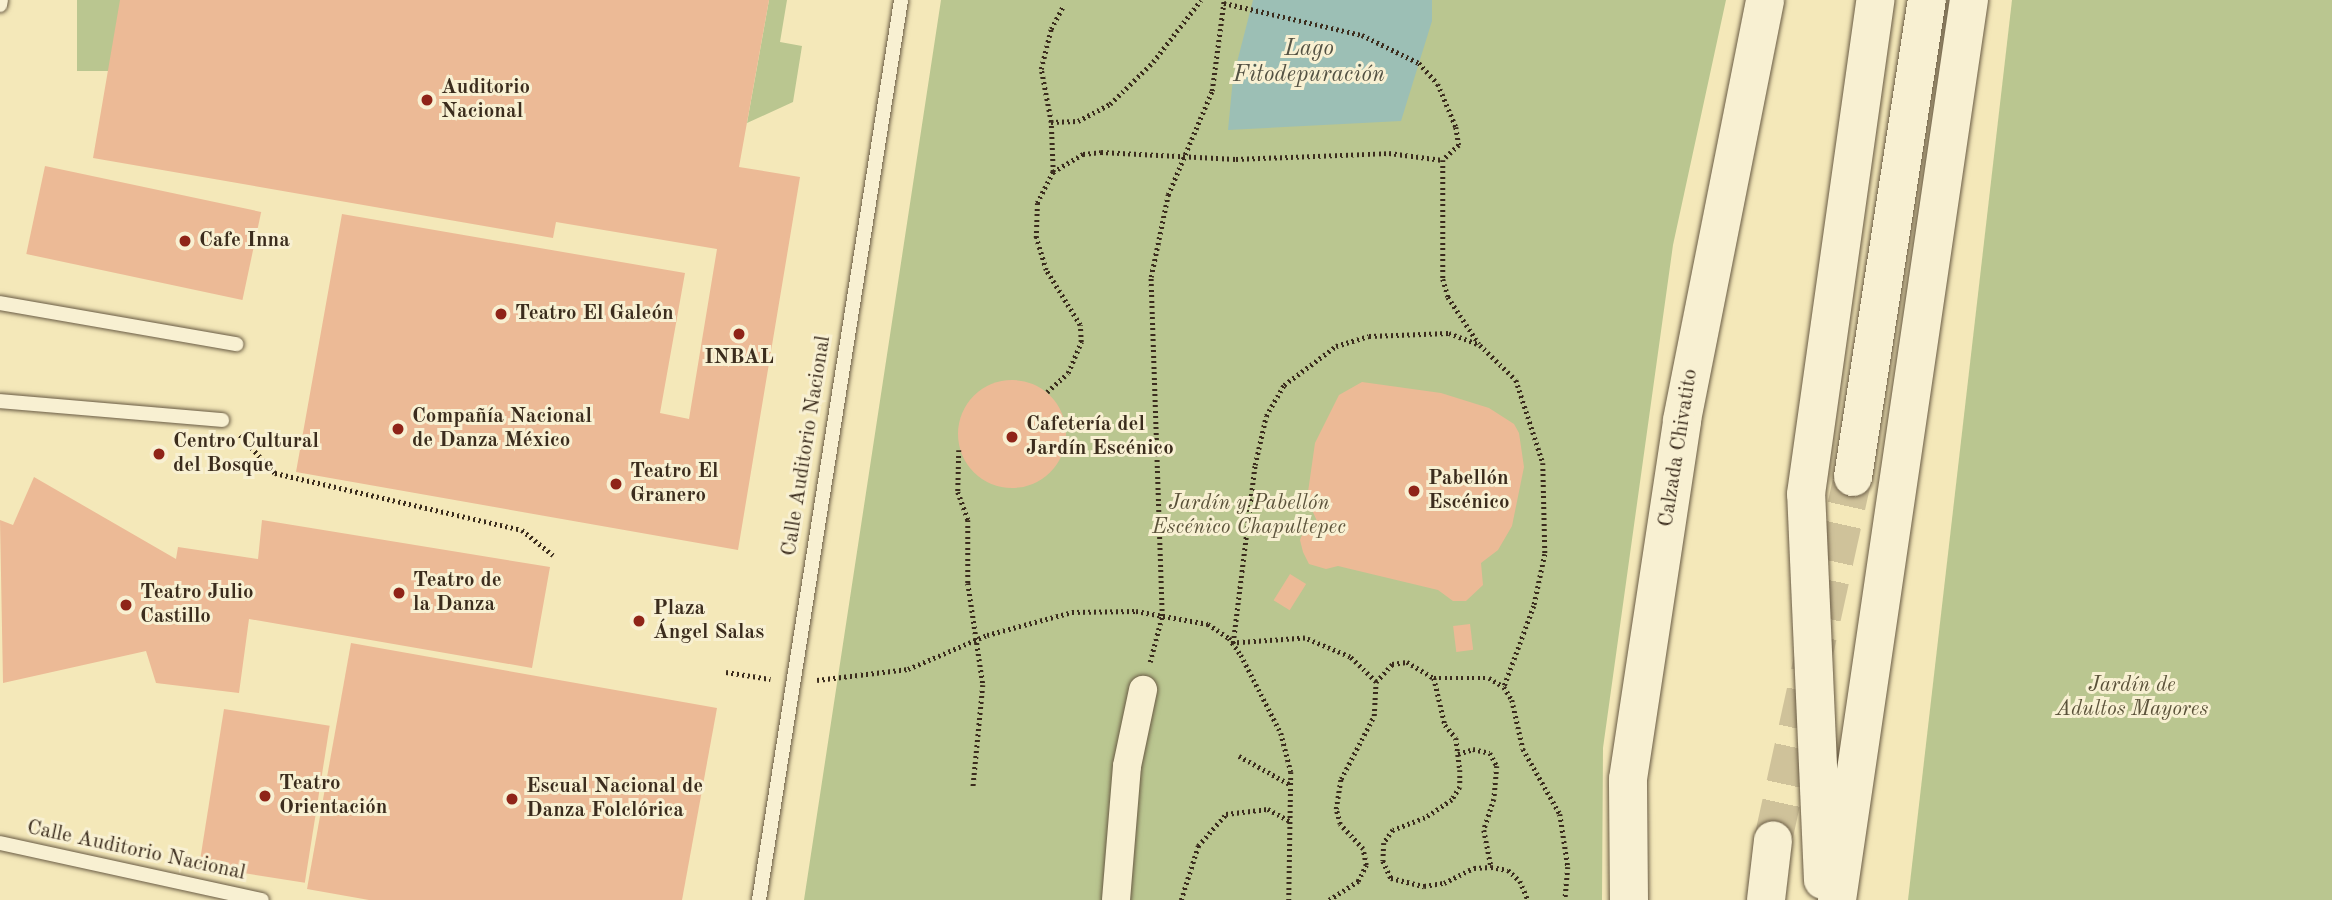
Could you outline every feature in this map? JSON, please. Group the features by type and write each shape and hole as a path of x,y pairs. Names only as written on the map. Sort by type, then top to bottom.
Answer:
{"main road":[{"name":"Calzada Chivatito","path":"1629,900 1628,779 1673,475 1765,0"},
{"path":"1824,900 1806,494 1875,0"},
{"path":"1853,477 1927,0"},
{"path":"1837,900 1969,0"},
{"path":"1766,900 1773,840"}],"street":[{"path":"1116,900 1127,766 1143,690"}],"lane":[{"name":"Calle Auditorio Nacional","path":"759,900 790,682 901,0"},
{"path":"0,303 236,344"},
{"path":"0,401 222,420"},
{"name":"Calle Auditorio Nacional","path":"0,843 262,900"}],"path":[{"path":"1051,122 1078,121 1110,104 1153,62 1201,0"},
{"path":"1143,690 1162,616 1151,277 1168,195 1212,91 1224,1 1362,35 1419,63 1438,84 1456,127 1459,145 1443,160 1443,279 1448,297 1480,345 1516,380 1540,445 1545,481 1542,573 1504,687"},
{"path":"1047,392 1068,373 1081,342 1080,326 1053,285 1035,238 1037,203 1053,172 1051,122 1041,85 1042,55 1063,6"},
{"path":"1053,172 1083,154 1101,152 1236,159 1389,153 1443,160"},
{"path":"1376,682 1350,657 1305,638 1233,643 1261,433 1272,400 1284,385 1336,346 1395,333 1449,333 1480,345"},
{"path":"222,420 275,473 522,530 553,555"},
{"path":"960,450 958,492 968,520 968,583 982,672 973,789"},
{"path":"1329,900 1358,881 1366,865 1363,849 1340,824 1336,809 1341,779 1374,716 1376,682 1392,664 1407,662 1434,678 1473,674 1504,687 1512,700 1522,749 1560,814 1568,867 1565,900"},
{"path":"726,672 790,682"},
{"path":"1434,678 1458,754 1460,787 1452,800 1425,818 1393,830 1384,843 1383,861 1391,878 1424,886 1444,883 1474,868 1508,870 1520,881 1528,900"},
{"path":"1458,754 1473,749 1490,753 1497,766 1494,799 1484,830 1491,867"},
{"path":"1239,756 1291,785"},
{"path":"1181,900 1198,846 1226,814 1268,809 1291,822"}],"green space":[{"path":"77,0 120,0 120,71 77,71"},
{"path":"769,0 787,0 780,42 802,46 793,102 747,123"},
{"name":"Jardín y Pabellón Escénico Chapultepec","path":"941,0 1726,0 1673,245 1603,748 1602,900 804,900"},
{"name":"Jardín de Adultos Mayores","path":"2012,0 2332,0 2332,900 1908,900"}],"water":[{"name":"Lago Fitodepuración","path":"1253,0 1432,0 1432,21 1401,121 1228,130 1233,78"}],"building":[{"path":"120,0 769,0 739,167 800,177 738,550 296,472 342,214 685,273 660,413 689,419 717,249 556,222 553,238 93,158"},
{"path":"45,166 261,212 242,300 26,254"},
{"name":"Cafetería del Jardín Escénico","path":"1012,380 1033,384 1050,396 1062,413 1066,434 1062,455 1050,472 1033,484 1012,488 991,484 974,472 962,455 958,434 962,413 974,396 991,384"},
{"name":"Pabellón Escénico","path":"1362,382 1441,393 1489,408 1514,424 1519,433 1524,467 1512,526 1498,550 1481,563 1483,585 1466,601 1453,601 1438,590 1338,566 1326,569 1309,564 1303,552 1300,540 1305,527 1317,521 1307,499 1315,443 1339,395"},
{"path":"34,477 176,559 178,547 258,559 262,520 550,567 532,668 249,619 239,693 156,683 146,651 3,683 0,520 13,525"},
{"path":"1290,574 1306,584 1290,610 1274,600"},
{"path":"1470,624 1473,650 1456,652 1453,626"},
{"name":"Escual Nacional de Danza Folclórica","path":"351,643 717,708 682,900 369,900 307,889"},
{"name":"Teatro Orientación","path":"224,709 330,726 305,883 199,866"}],"tunnel":[{"path":"1773,840 1853,477"}],"place":[{"name":"Auditorio Nacional","path":"427,100"},
{"name":"Cafe Inna","path":"185,241"},
{"name":"Teatro El Galeón","path":"501,314"},
{"name":"INBAL","path":"739,334"},
{"name":"Compañía Nacional de Danza México","path":"398,429"},
{"name":"Cafetería del Jardín Escénico","path":"1012,437"},
{"name":"Centro Cultural del Bosque","path":"159,454"},
{"name":"Teatro El Granero","path":"616,484"},
{"name":"Pabellón Escénico","path":"1414,491"},
{"name":"Teatro de la Danza","path":"399,593"},
{"name":"Teatro Julio Castillo","path":"126,605"},
{"name":"Plaza Ángel Salas","path":"639,621"},
{"name":"Teatro Orientación","path":"265,796"},
{"name":"Escual Nacional de Danza Folclórica","path":"512,799"}]}
